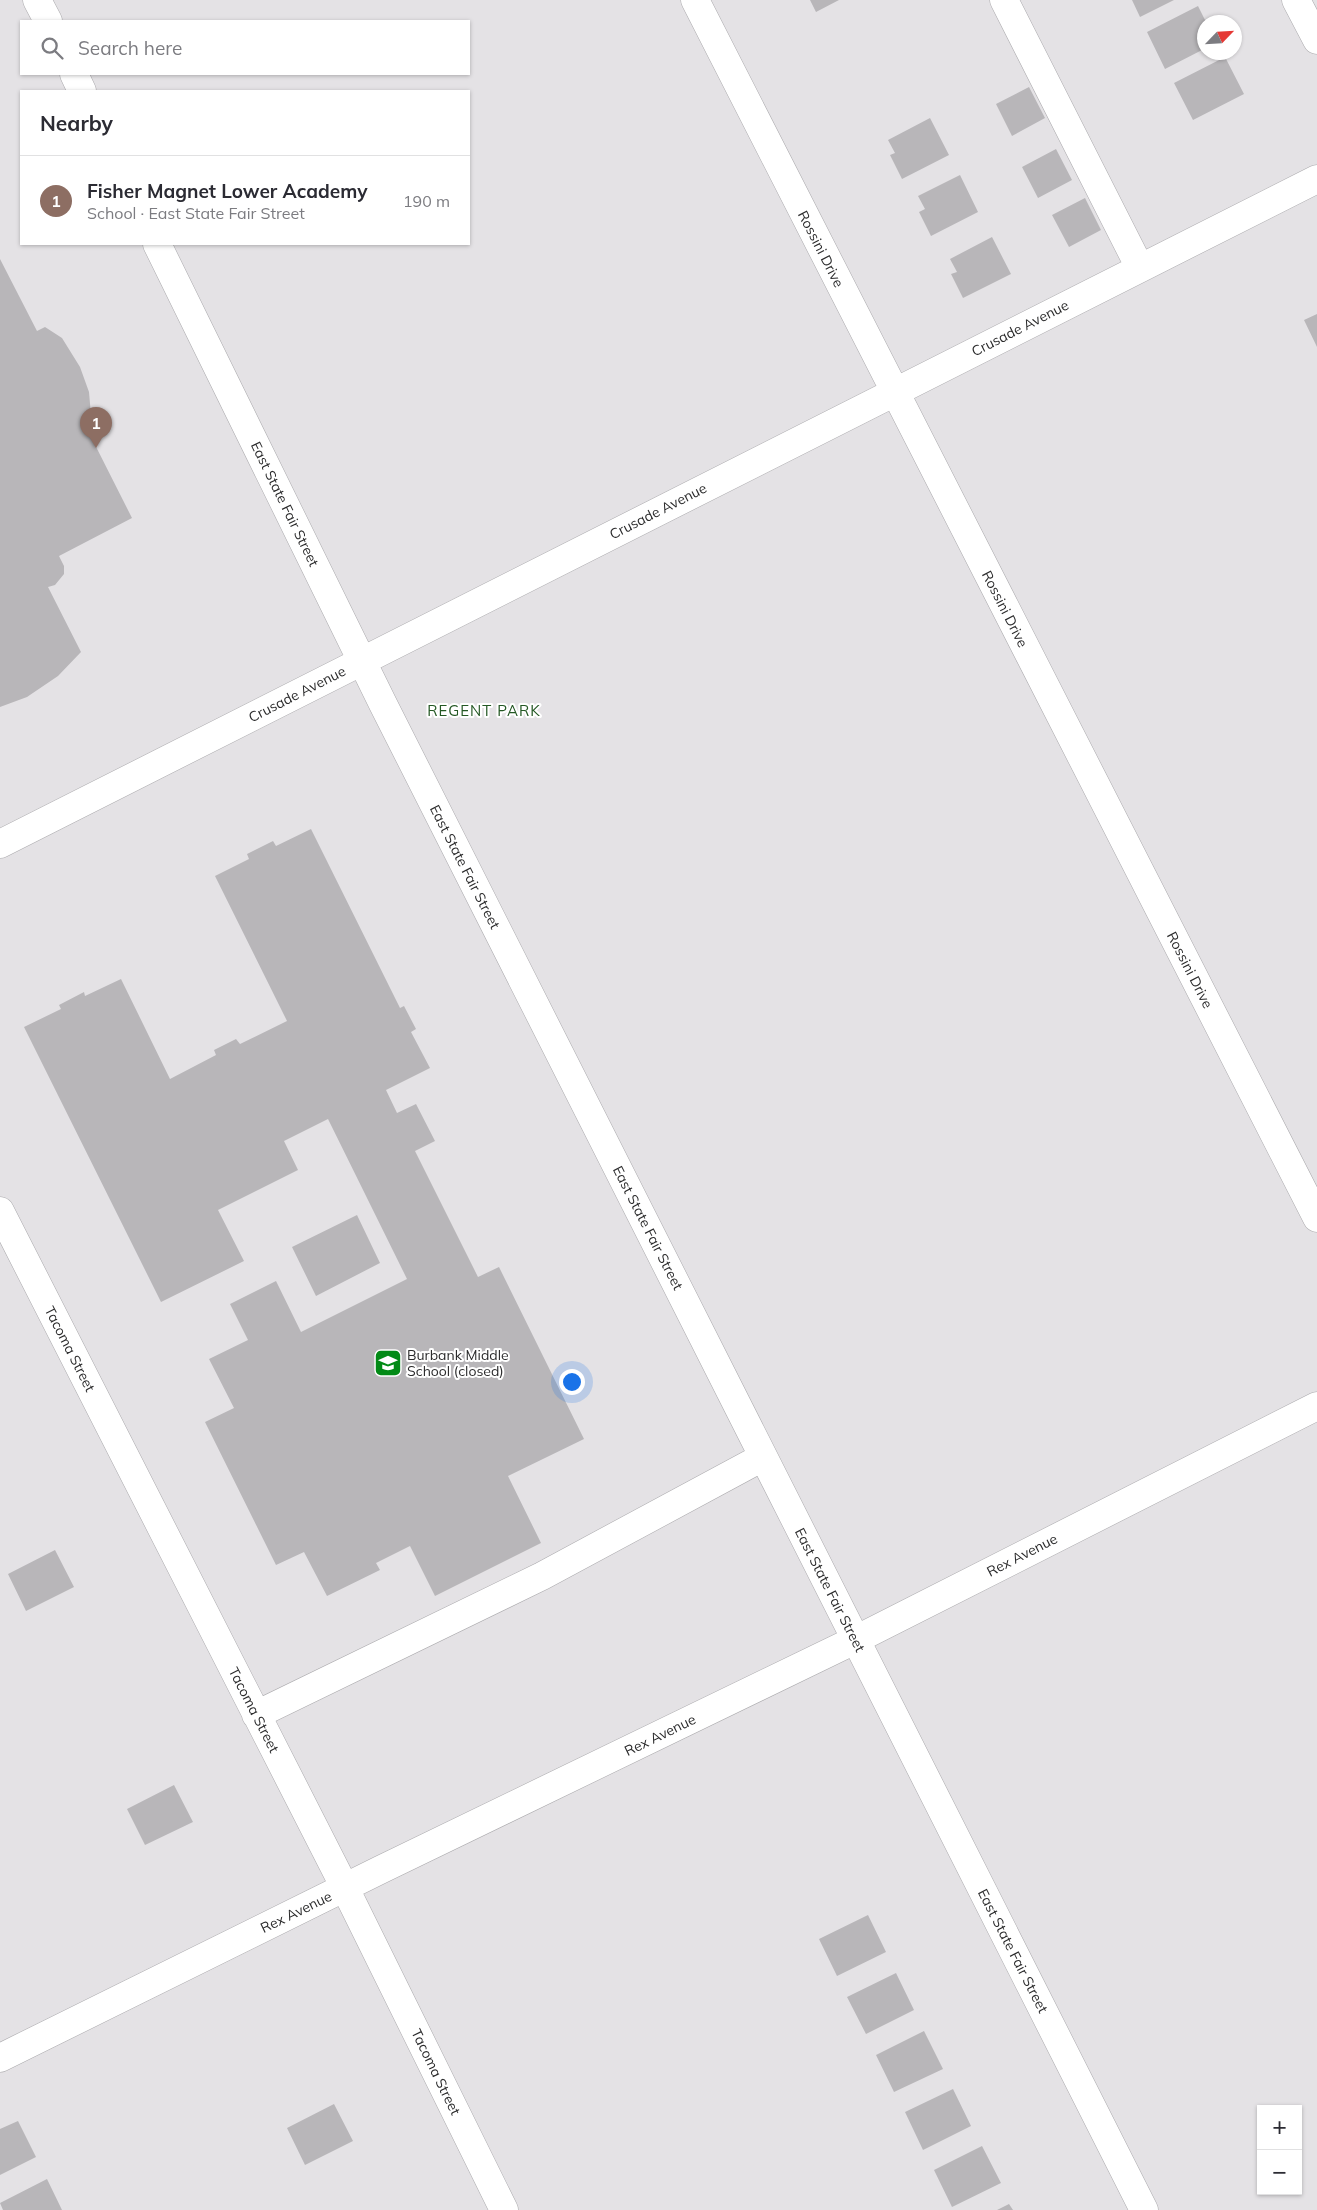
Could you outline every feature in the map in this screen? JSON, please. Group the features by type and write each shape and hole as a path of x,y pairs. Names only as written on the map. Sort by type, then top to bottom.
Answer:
{"street":[{"path":"38,0 48,20"},
{"name":"Rossini Drive","path":"695,0 1317,1218"},
{"path":"1004,0 1140,268"},
{"path":"1296,0 1317,40"},
{"path":"74,75 82,90"},
{"name":"Crusade Avenue","path":"0,844 1317,179"},
{"name":"East State Fair Street","path":"157,245 362,661 1144,2210"},
{"name":"Tacoma Street","path":"0,1211 345,1888 504,2210"},
{"name":"Rex Avenue","path":"0,2058 855,1640 1317,1406"},
{"path":"256,1715 542,1576 763,1457"}],"building":[{"path":"810,0 839,0 816,12"},
{"path":"1132,0 1174,0 1140,17"},
{"path":"1198,6 1202,15 1197,15 1197,53 1165,69 1147,32"},
{"path":"1219,60 1227,60 1244,94 1193,120 1174,83"},
{"path":"1029,87 1045,118 1012,136 996,104"},
{"path":"930,118 949,155 902,179 890,155 895,153 888,140"},
{"path":"1056,149 1072,180 1038,198 1022,167"},
{"path":"960,175 978,212 931,236 919,212 925,209 918,196"},
{"path":"1085,198 1101,230 1069,247 1052,215"},
{"path":"992,237 1011,274 963,298 951,274 957,272 950,259"},
{"path":"0,259 37,331 45,327 62,338 80,367 89,392 91,415 82,419 132,518 59,556 64,566 64,574 55,585 48,587 81,652 58,676 27,697 0,707"},
{"path":"1317,314 1317,347 1304,320"},
{"path":"311,829 400,1008 404,1006 416,1029 411,1032 430,1068 386,1090 397,1113 416,1104 435,1141 415,1151 478,1277 499,1267 584,1439 508,1476 541,1543 435,1596 410,1546 376,1563 380,1570 327,1596 304,1552 276,1565 205,1422 234,1408 209,1359 248,1340 230,1304 276,1281 301,1332 407,1279 328,1119 284,1141 298,1170 218,1210 244,1261 161,1302 24,1027 61,1009 59,1005 84,992 85,996 121,979 170,1079 216,1055 214,1050 236,1039 240,1044 287,1021 215,876 249,859 247,854 273,841 276,846"},
{"path":"357,1215 380,1263 316,1296 292,1247"},
{"path":"55,1550 74,1587 26,1611 8,1574"},
{"path":"174,1785 193,1822 145,1845 127,1809"},
{"path":"868,1915 886,1952 837,1976 819,1939"},
{"path":"896,1973 914,2010 866,2034 847,1997"},
{"path":"924,2031 943,2069 894,2092 876,2055"},
{"path":"953,2089 971,2126 923,2150 905,2112"},
{"path":"334,2104 353,2141 305,2165 287,2128"},
{"path":"18,2121 36,2157 0,2175 0,2129"},
{"path":"982,2146 1001,2183 952,2207 934,2170"},
{"path":"47,2179 62,2210 3,2210 0,2203"},
{"path":"1009,2204 1013,2210 997,2210"}],"place":[{"name":"Fisher Magnet Lower Academy","path":"96,448"},
{"name":"Burbank Middle School (closed)","path":"388,1363"}],"district":[{"name":"REGENT PARK","path":"484,711"}]}
